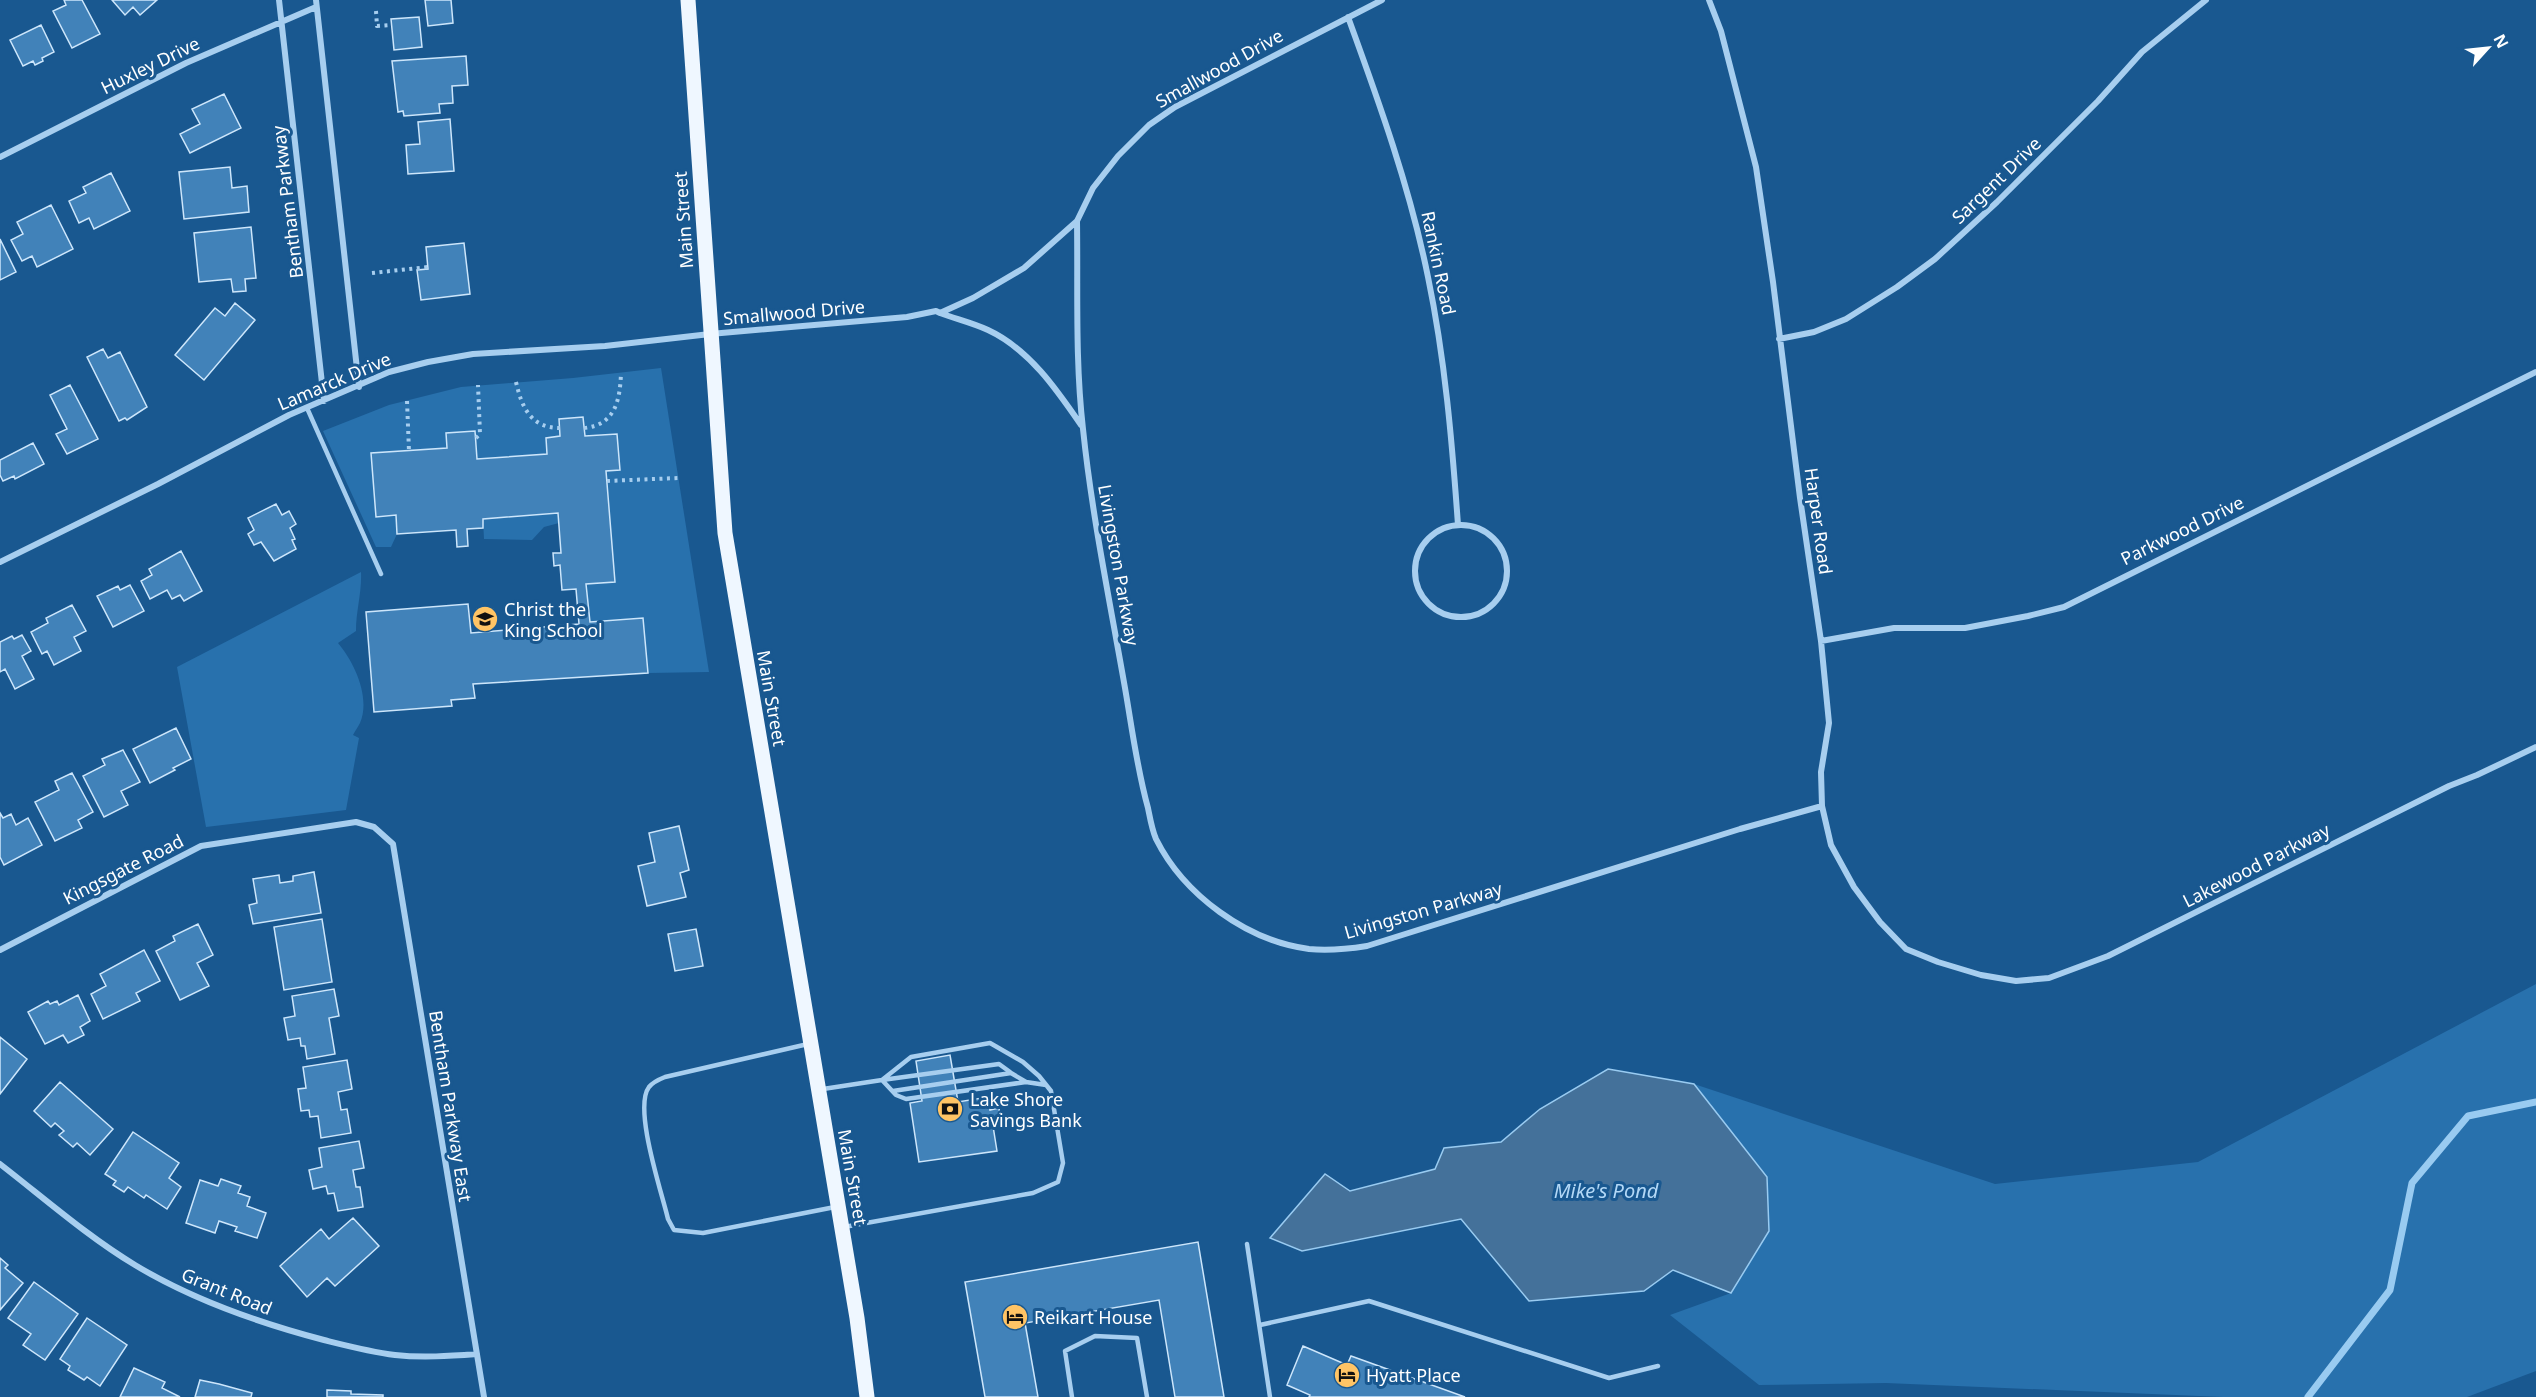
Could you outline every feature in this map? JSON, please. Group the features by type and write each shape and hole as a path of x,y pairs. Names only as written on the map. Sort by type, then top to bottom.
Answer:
{"main road":[{"name":"Main Street","path":"687,0 725,533 842,1227 867,1397"}],"street":[{"name":"Bentham Parkway","path":"279,0 324,401"},
{"name":"Smallwood Drive","path":"710,334 907,317 936,311 940,313 973,298 1024,268 1077,221 1093,188 1118,156 1149,125 1175,107 1382,0"},
{"name":"Harper Road","path":"1710,0 1721,31 1756,167 1773,282 1821,641 1829,723 1821,772 1822,806 1831,845 1854,887 1880,922 1906,949 1938,962 1981,975"},
{"name":"Sargent Drive","path":"1779,339 1814,332 1846,319 1897,287 1935,259 1997,202 2098,101 2142,52 2206,0"},
{"name":"Huxley Drive","path":"0,158 186,63 281,22 316,3"},
{"path":"316,3 359,387"},
{"name":"Rankin Road","path":"1348,17 1383,113 1413,212 1428,277 1442,352 1451,428 1458,525"},
{"name":"Livingston Parkway","path":"1077,221 1083,427 1092,497 1142,789 1155,837 1182,876 1230,919 1257,934 1281,943 1310,949 1339,950 1367,946 1729,832 1822,806"},
{"name":"Livingston Parkway","path":"940,313 990,331 1023,354 1049,379 1083,427"},
{"name":"Lamarck Drive","path":"0,562 307,408 389,372 473,354 605,346 710,334"},
{"name":"Parkwood Drive","path":"1821,641 1894,628 1965,628 2064,607 2536,372"},
{"path":"1458,525 1474,526 1488,534 1499,545 1506,559 1507,575 1498,597 1480,612 1465,616 1449,615 1431,604 1418,587 1415,573 1422,546 1432,535 1444,528 1458,525"},
{"name":"Lakewood Parkway","path":"1981,975 2016,981 2049,978 2108,956 2449,786 2536,747"},
{"name":"Kingsgate Road","path":"0,950 201,846 356,822 374,827"},
{"name":"Bentham Parkway East","path":"374,827 393,844 484,1397"},
{"name":"Grant Road","path":"0,1164 94,1237 134,1264 177,1288 271,1326 366,1351 439,1357 477,1354"}],"lane":[{"path":"307,408 381,574"},
{"path":"810,1043 656,1081 648,1088 644,1103 644,1125 668,1219 674,1230 703,1233 838,1207"},
{"path":"842,1227 1033,1193 1058,1182 1063,1163 1051,1091 1023,1062 990,1043 911,1058 882,1080"},
{"path":"818,1090 999,1064 1026,1082"},
{"path":"893,1091 1011,1073"},
{"path":"882,1080 906,1099 1026,1082 1046,1085"},
{"path":"1247,1244 1270,1397"},
{"path":"1260,1325 1369,1301 1609,1378 1658,1366"},
{"path":"1072,1397 1065,1351 1095,1336 1137,1338 1147,1397"}],"path":[{"path":"376,11 378,26 392,25"},
{"path":"372,273 428,267"},
{"path":"584,428 606,421 620,400 621,373"},
{"path":"516,382 520,398 536,423 548,428 560,428"},
{"path":"476,438 480,434 478,385"},
{"path":"407,400 409,450"},
{"path":"607,481 678,478"}],"shaded area":[{"path":"661,368 709,672 648,673 590,622 586,584 615,581 606,471 585,436 582,417 559,419 560,436 546,438 547,454 477,459 475,432 447,448 371,453 376,516 396,515 397,534 391,547 376,547 323,431 389,405 461,387"},
{"path":"558,513 559,523 544,527 532,540 484,539 483,519"},
{"path":"361,572 356,631 338,643 355,670 363,702 360,723 353,735 359,738 346,810 206,827 177,667"},
{"path":"2536,984 2536,1371 2467,1397 2223,1397 1886,1383 1759,1385 1670,1315 1731,1293 1767,1177 1694,1084 1995,1184 2198,1162"}],"water":[{"name":"Mike's Pond","path":"1608,1069 1694,1084 1767,1177 1769,1231 1731,1293 1673,1270 1644,1291 1529,1301 1461,1219 1302,1251 1270,1238 1325,1174 1350,1191 1435,1169 1444,1148 1501,1142 1540,1109"}],"building":[{"path":"64,0 82,0 100,34 72,48 53,11 66,5"},
{"path":"112,0 157,0 140,15 133,7 125,15"},
{"path":"425,0 451,0 453,23 428,26"},
{"path":"419,17 422,47 394,50 391,19"},
{"path":"41,25 54,52 42,58 43,61 35,65 33,61 23,66 10,40"},
{"path":"466,56 468,85 452,86 453,103 439,104 440,113 404,116 403,111 398,112 392,61"},
{"path":"224,94 241,128 190,153 180,134 200,124 192,109"},
{"path":"450,119 454,171 408,174 406,145 420,144 418,122"},
{"path":"230,167 232,188 247,186 249,212 184,219 179,172"},
{"path":"111,173 130,211 94,229 89,218 79,223 69,201 86,193 83,187"},
{"path":"51,205 73,249 37,267 32,256 22,261 11,240 23,234 17,222"},
{"path":"251,227 256,278 245,279 246,291 233,292 231,279 199,282 194,233"},
{"path":"0,239 16,272 0,280"},
{"path":"464,243 470,294 421,300 417,270 428,269 426,247"},
{"path":"235,303 255,320 204,380 175,355 215,308 225,316"},
{"path":"103,349 108,358 120,352 147,407 127,420 125,418 119,421 87,357"},
{"path":"70,385 98,439 67,454 56,434 67,429 50,395"},
{"path":"583,417 585,436 617,434 620,470 606,471 615,582 586,584 590,622 643,618 648,673 473,684 475,698 451,700 452,706 374,712 366,612 468,604 471,633 579,624 576,589 562,590 560,565 554,566 553,553 561,553 558,513 483,519 483,528 467,529 468,546 457,547 456,530 397,534 396,515 376,517 371,453 447,448 446,433 475,431 477,459 547,454 546,438 560,436 559,419"},
{"path":"33,443 44,464 15,479 14,476 3,481 0,475 0,460"},
{"path":"276,504 282,515 289,511 296,524 290,528 296,549 274,561 261,542 254,545 248,534 254,530 248,518"},
{"path":"181,551 202,591 184,601 180,595 172,599 167,590 150,599 141,581 152,575 149,569"},
{"path":"130,585 144,611 113,627 97,596 118,586 120,590"},
{"path":"72,605 86,631 74,637 81,651 54,665 47,651 42,654 31,632 48,623 46,618"},
{"path":"22,635 31,651 22,656 34,679 15,689 5,669 0,672 0,642 12,636 14,639"},
{"path":"176,728 191,759 150,783 133,749"},
{"path":"123,750 140,782 121,791 128,805 104,817 83,776 105,765 102,759"},
{"path":"72,773 93,812 78,820 82,828 55,841 35,802 59,790 55,781"},
{"path":"0,813 3,818 11,814 16,825 28,818 42,845 4,865 0,857"},
{"path":"679,826 689,870 680,873 686,897 647,906 638,866 655,862 649,833"},
{"path":"314,872 321,913 253,924 249,905 257,903 253,879 279,875 280,883 293,881 293,876"},
{"path":"322,919 332,982 284,990 274,927"},
{"path":"198,924 213,955 197,963 209,986 180,1000 156,951 175,941 173,936"},
{"path":"696,929 703,966 675,971 668,934"},
{"path":"144,950 160,981 136,993 140,1001 103,1019 91,994 106,986 100,974"},
{"path":"334,989 339,1016 329,1018 335,1054 307,1059 305,1046 301,1046 300,1038 288,1040 284,1018 295,1016 292,996"},
{"path":"78,995 90,1021 80,1027 84,1035 68,1043 63,1035 45,1044 28,1012 48,1001 50,1004 57,1001 59,1005"},
{"path":"0,1037 27,1059 0,1094"},
{"name":"Lake Shore Savings Bank","path":"950,1055 958,1102 988,1097 990,1110 999,1108 1001,1124 993,1126 997,1151 919,1162 910,1103 922,1101 916,1061"},
{"path":"347,1060 352,1089 338,1092 341,1110 347,1109 351,1133 321,1138 318,1116 310,1117 309,1110 301,1111 298,1089 306,1088 303,1067"},
{"path":"60,1082 113,1129 90,1155 77,1143 73,1147 59,1135 64,1131 55,1123 51,1127 34,1111"},
{"path":"133,1132 179,1163 169,1178 181,1187 167,1209 146,1195 144,1198 128,1187 124,1192 113,1185 116,1181 105,1174"},
{"path":"359,1141 364,1168 353,1170 356,1187 360,1187 363,1207 338,1211 334,1193 328,1194 326,1186 313,1189 309,1170 322,1167 319,1148"},
{"path":"221,1179 241,1186 238,1193 250,1197 247,1206 266,1213 257,1238 235,1231 237,1227 219,1221 215,1233 186,1223 200,1180 218,1186"},
{"path":"353,1218 379,1246 335,1286 327,1278 307,1297 280,1266 321,1229 329,1239"},
{"name":"Reikart House","path":"1198,1242 1224,1397 1175,1397 1159,1300 1025,1323 1038,1397 985,1397 965,1282"},
{"path":"0,1258 8,1265 5,1268 23,1283 0,1310"},
{"path":"34,1282 78,1314 45,1360 23,1345 31,1334 8,1318"},
{"path":"87,1318 127,1345 100,1386 87,1377 84,1380 68,1370 70,1366 60,1359"},
{"name":"Hyatt Place","path":"1303,1346 1347,1365 1351,1356 1465,1397 1309,1397 1310,1395 1287,1385"},
{"path":"134,1368 165,1382 162,1388 180,1397 120,1397"},
{"path":"200,1380 252,1393 251,1397 195,1397"},
{"path":"327,1390 351,1391 351,1394 383,1395 383,1397 327,1397"}],"waterway":[{"path":"2308,1397 2390,1290 2412,1183 2468,1116 2536,1102"}],"place":[{"name":"Christ the King School","path":"485,619"},
{"name":"Lake Shore Savings Bank","path":"950,1109"},
{"name":"Reikart House","path":"1015,1317"},
{"name":"Hyatt Place","path":"1347,1375"}]}
